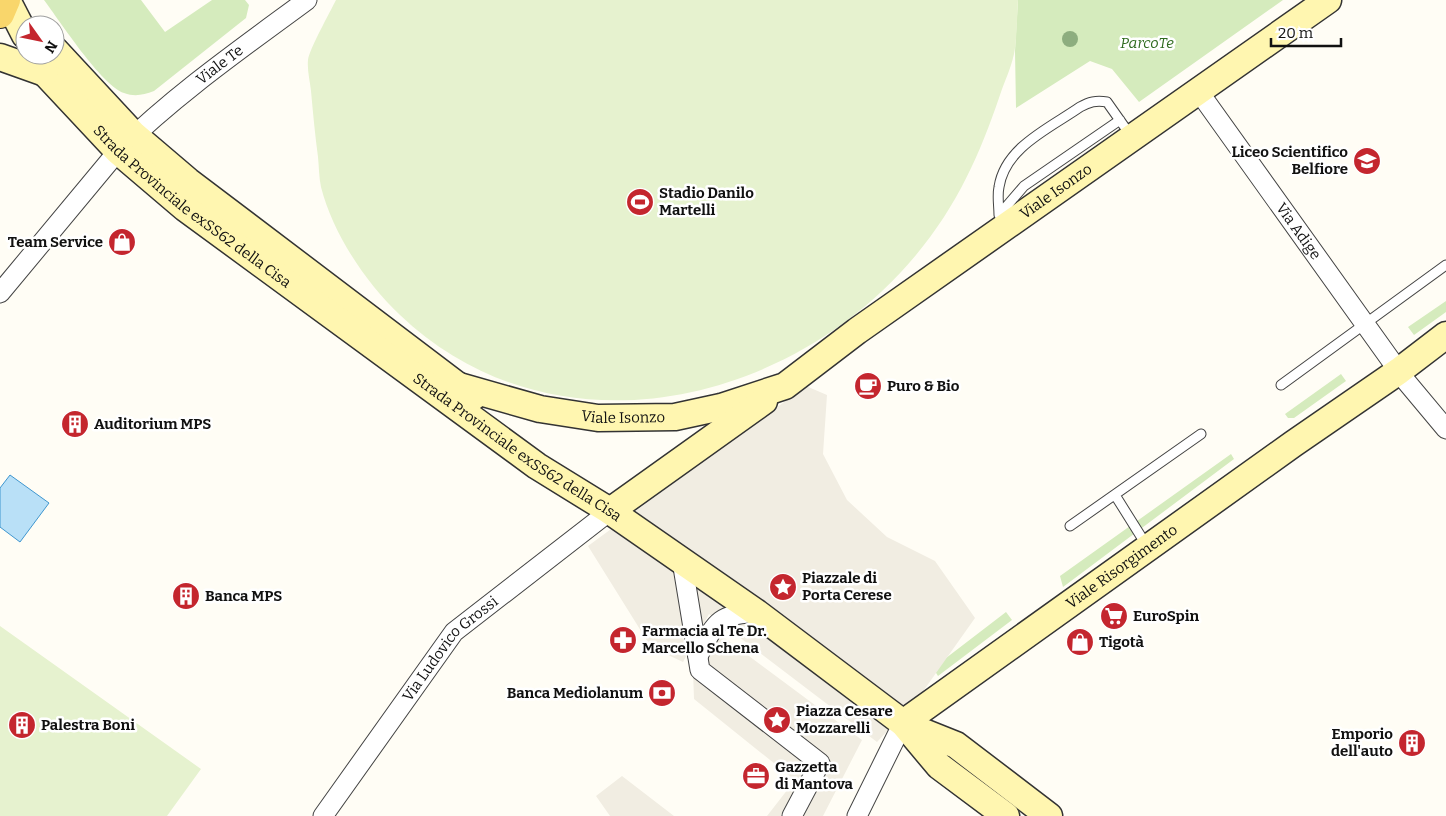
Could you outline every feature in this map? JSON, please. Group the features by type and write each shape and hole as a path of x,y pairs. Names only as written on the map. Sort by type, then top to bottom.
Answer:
{"main road":[{"path":"0,14 7,0"},
{"path":"7,0 21,15"},
{"path":"7,0 15,16"},
{"name":"Viale Isonzo","path":"610,511 785,386 1126,129 1199,92 1328,0"},
{"path":"0,57 15,58"},
{"name":"Strada Provinciale exSS62 della Cisa","path":"51,65 185,208 537,466 610,511"},
{"name":"Strada Provinciale exSS62 della Cisa","path":"126,143 188,181 459,386 566,469 610,511"},
{"name":"Viale Risorgimento","path":"1400,373 1446,335"},
{"name":"Viale Risorgimento","path":"904,723 1340,411 1443,346 1446,342"},
{"name":"Viale Isonzo","path":"459,386 540,409 598,418 675,417 721,407 785,386"},
{"path":"610,511 757,613 904,723 956,745 1049,816"},
{"path":"904,723 939,766 1006,816"}],"street":[{"name":"Viale Te","path":"0,293 126,143 204,76 307,0"},
{"name":"Via Adige","path":"1199,92 1400,373 1446,429"},
{"name":"Via Ludovico Grossi","path":"323,816 454,632 610,511"},
{"path":"682,561 700,670 820,763 792,816"},
{"path":"698,656 720,619 741,613 757,613"},
{"path":"857,816 904,723"}],"lane":[{"path":"996,226 998,187 1004,168 1027,143 1089,102 1099,100 1107,102 1126,129"},
{"path":"1281,384 1446,266"},
{"path":"1070,526 1201,434"},
{"path":"1115,495 1148,548"}],"green space":[{"path":"44,0 141,0 165,32 212,0 245,0 249,5 246,18 154,91 135,95 124,93 104,78 65,29 65,15 55,15"},
{"name":"Stadio Danilo Martelli","path":"336,0 1018,0 1013,60 984,138 966,179 944,218 916,255 864,307 804,349 737,379 668,396 597,400 527,388 461,360 400,315 375,288 352,257 326,205 321,187 308,68 309,55"},
{"name":"ParcoTe","path":"1018,0 1283,0 1139,102 1112,69 1090,61 1016,108 1015,51"},
{"path":"1446,301 1446,312 1414,335 1408,327"},
{"path":"1341,374 1346,381 1294,418 1288,418 1285,414"},
{"path":"1231,454 1234,459 1063,587 1060,576"},
{"path":"1006,612 1012,620 938,676 933,668"},
{"path":"0,626 201,769 167,816 0,816"}],"shaded area":[{"name":"Piazzale di Porta Cerese","path":"806,386 827,395 823,454 847,500 887,537 935,561 975,618 919,697 877,742 709,614 683,662 651,647 588,546"},
{"name":"Piazza Cesare Mozzarelli","path":"718,633 862,740 823,816 767,816 795,780 694,699 693,670"},
{"path":"622,776 674,816 610,816 596,796"}],"water":[{"path":"10,475 49,503 20,542 0,527 0,488"}],"place":[{"name":"Liceo Scientifico Belfiore","path":"1367,161"},
{"name":"Stadio Danilo Martelli","path":"640,202"},
{"name":"Team Service","path":"122,242"},
{"name":"Puro & Bio","path":"868,386"},
{"name":"Auditorium MPS","path":"75,424"},
{"name":"Piazzale di Porta Cerese","path":"783,587"},
{"name":"Banca MPS","path":"186,596"},
{"name":"EuroSpin","path":"1114,616"},
{"name":"Farmacia al Te Dr. Marcello Schena","path":"623,640"},
{"name":"Tigotà","path":"1080,642"},
{"name":"Banca Mediolanum","path":"662,693"},
{"name":"Piazza Cesare Mozzarelli","path":"777,720"},
{"name":"Palestra Boni","path":"22,725"},
{"name":"Emporio dell'auto","path":"1412,743"},
{"name":"Gazzetta di Mantova","path":"756,776"}]}
